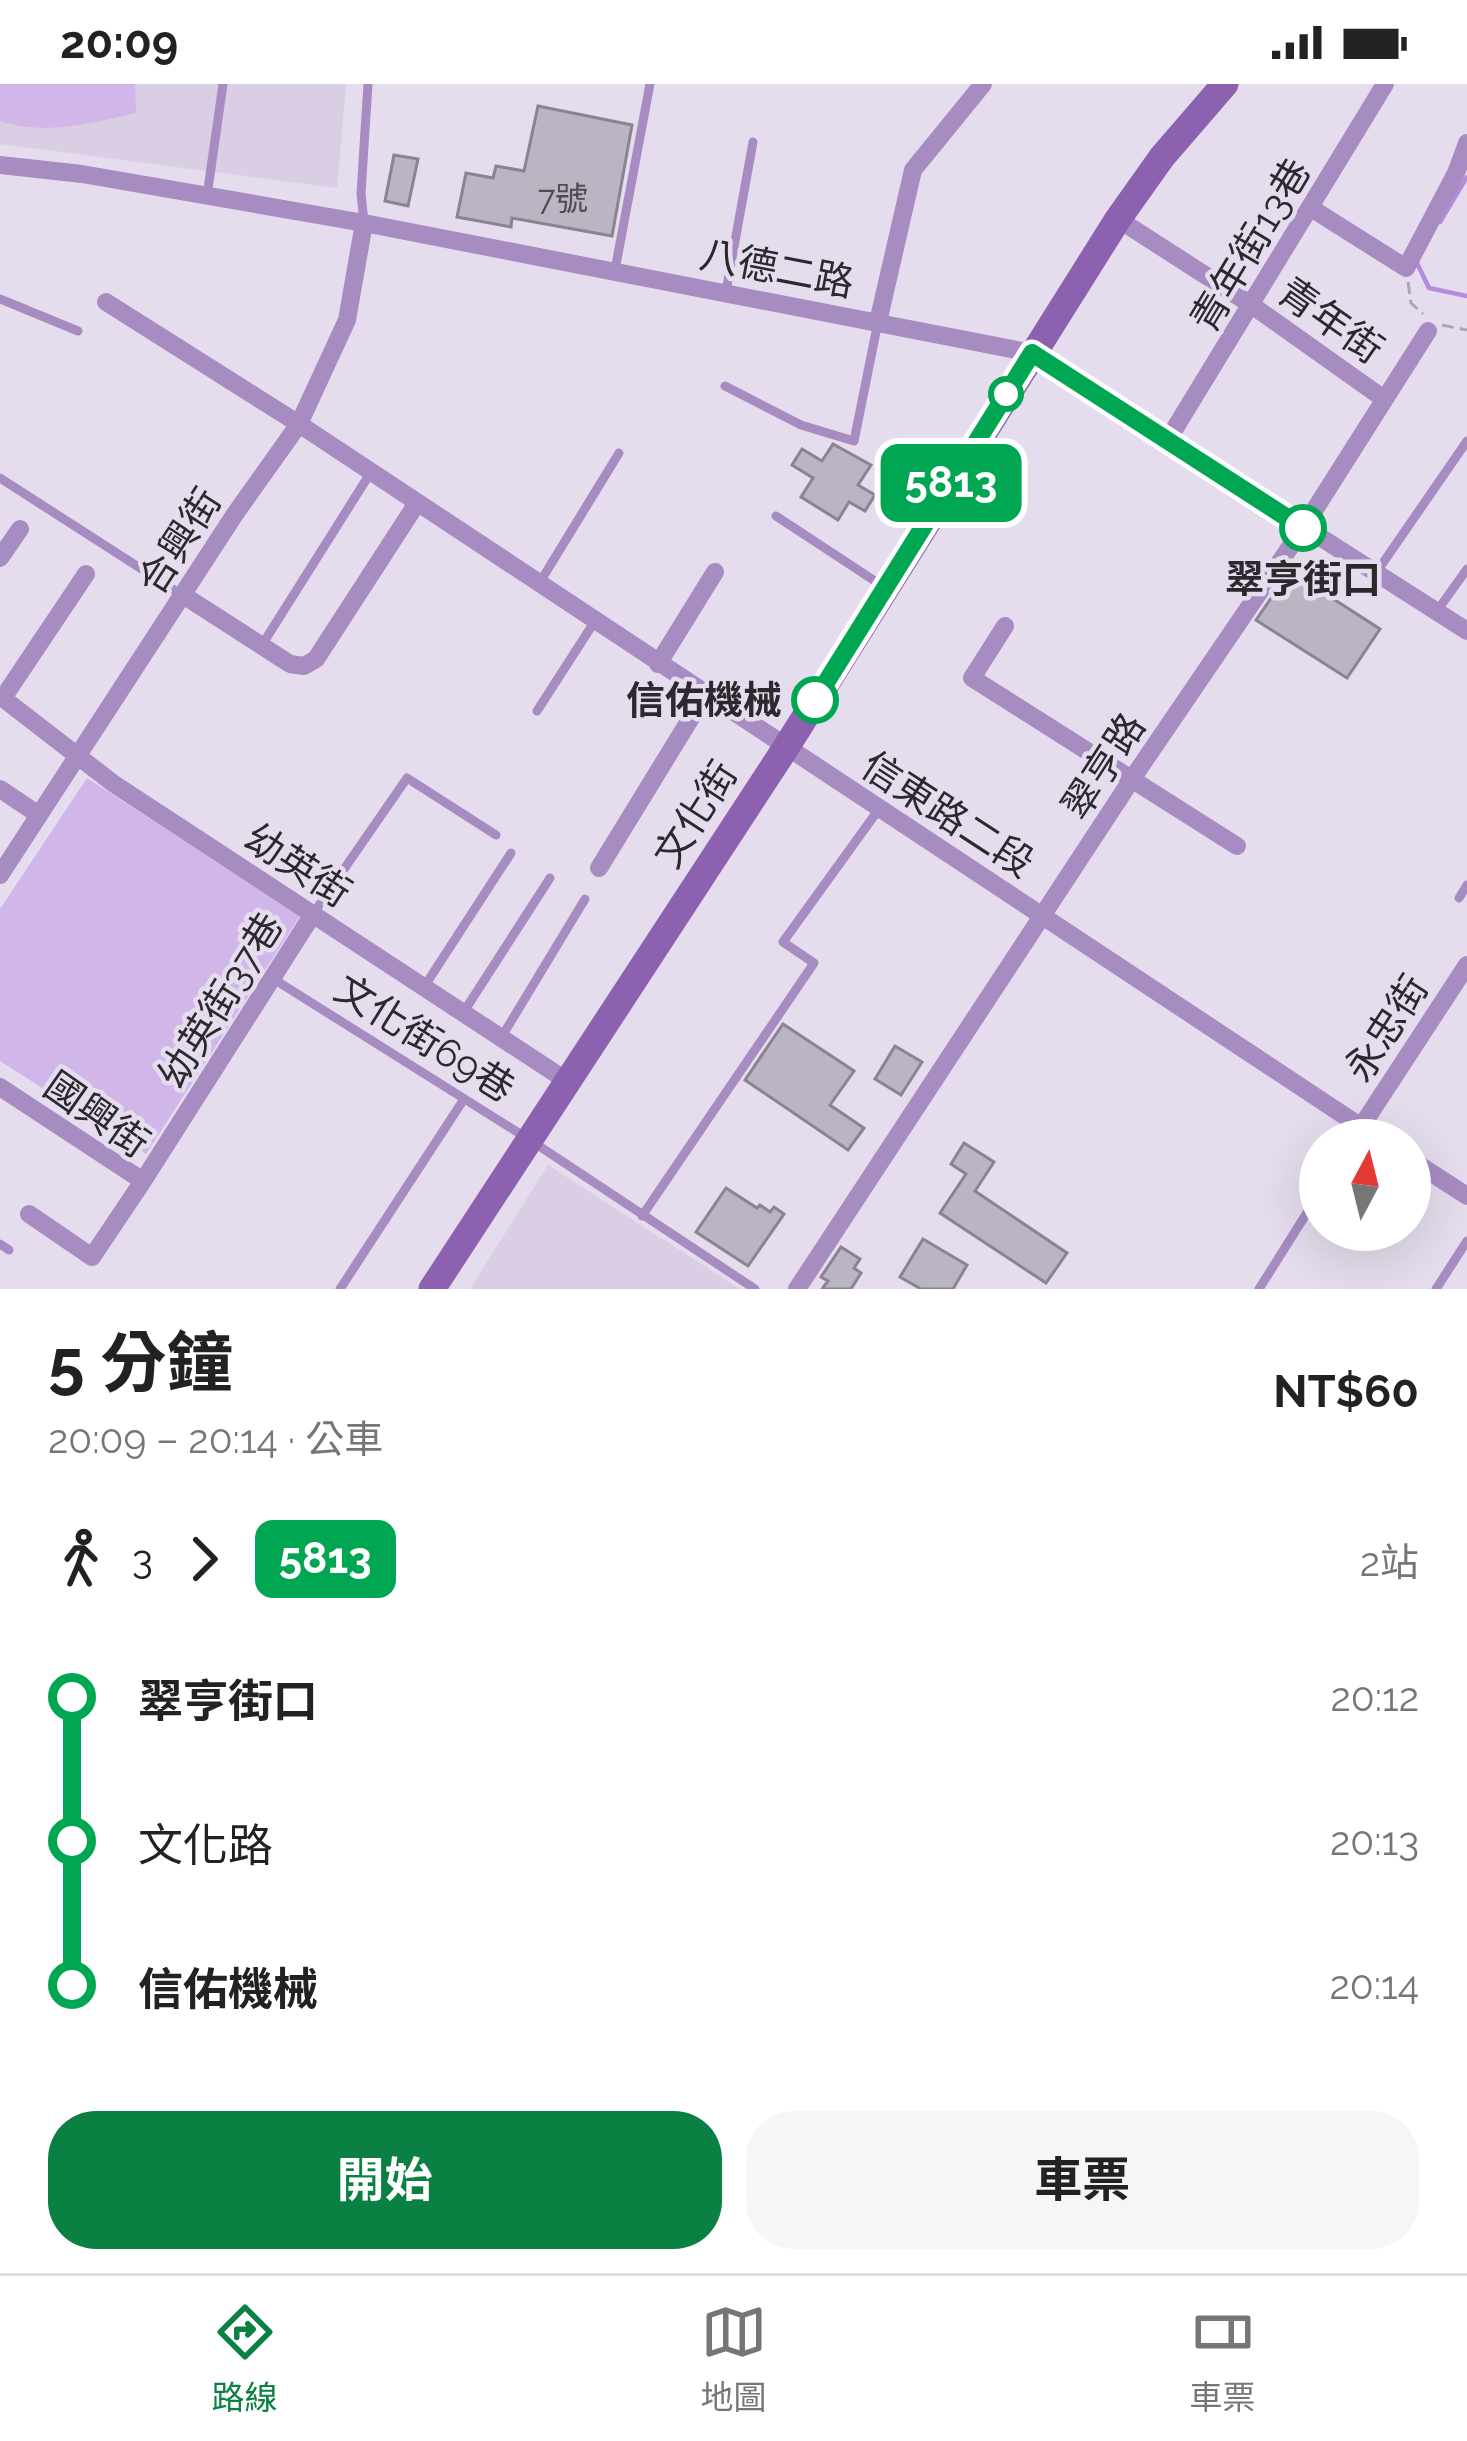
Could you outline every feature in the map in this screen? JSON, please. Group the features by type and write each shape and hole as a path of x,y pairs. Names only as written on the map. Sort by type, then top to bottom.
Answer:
{"street":[{"path":"878,322 913,170 983,84"},
{"name":"文化街","path":"432,1289 785,749 1118,219 1162,157 1225,84"},
{"name":"青年街13巷","path":"1169,438 1385,84"},
{"path":"1311,208 1406,268 1467,143"},
{"name":"八德二路","path":"0,165 62,171 364,223 1032,353 1467,631"},
{"name":"青年街","path":"1118,219 1384,399"},
{"name":"合興街","path":"0,875 299,424 347,320 364,223"},
{"name":"信東路二段","path":"106,302 1046,916 1336,1119"},
{"name":"翠亨路","path":"797,1289 1303,528 1430,326"},
{"path":"183,595 290,664 304,666 316,659 417,503"},
{"path":"0,558 20,529"},
{"path":"658,664 715,572"},
{"path":"2,697 86,574"},
{"path":"1006,626 972,678 1237,846"},
{"path":"599,868 705,695"},
{"name":"幼英街","path":"2,697 114,784 567,1082"},
{"path":"0,789 39,815"},
{"name":"幼英街37巷","path":"142,1180 280,982 313,914"},
{"name":"永忠街","path":"1367,1119 1467,965"},
{"name":"國興街","path":"0,1087 142,1180 92,1257 28,1214"},
{"path":"1431,1173 1467,1196"}],"lane":[{"path":"207,196 223,84"},
{"path":"364,223 361,194 368,84"},
{"path":"615,270 650,84"},
{"path":"726,291 753,142"},
{"path":"0,299 78,332"},
{"path":"725,386 801,425 854,441 878,322"},
{"path":"1376,573 1467,441"},
{"path":"538,584 619,454"},
{"path":"262,646 371,472"},
{"path":"0,478 183,595"},
{"path":"776,516 885,588"},
{"path":"1437,611 1467,569"},
{"path":"537,712 595,621"},
{"path":"313,914 407,778 496,836"},
{"path":"642,1216 814,963 783,942 879,809"},
{"path":"424,987 511,853"},
{"path":"463,1013 550,878"},
{"path":"1460,898 1467,885"},
{"path":"501,1038 585,899"},
{"name":"文化街69巷","path":"280,982 755,1289"},
{"path":"340,1289 464,1099"},
{"path":"1259,1289 1299,1225"},
{"path":"1436,1289 1467,1241"}],"path":[{"path":"1406,268 1411,303 1430,326 1467,330"}],"shaded area":[{"path":"0,84 346,84 337,188 0,144"},
{"path":"0,84 135,84 136,113 68,126 17,125 0,121"},
{"path":"87,778 300,916 146,1154 0,1061 0,909"},
{"path":"548,1165 740,1289 470,1289"}],"building":[{"path":"538,106 632,125 612,236 512,218 511,227 457,217 466,173 493,178 496,166 524,171"},
{"path":"394,155 418,159 408,206 385,201"},
{"path":"833,444 871,465 858,485 875,495 865,511 849,502 838,520 801,497 813,478 792,465 802,449 822,461"},
{"path":"1290,571 1380,629 1347,678 1256,620"},
{"path":"783,1024 854,1071 830,1105 864,1128 848,1150 745,1080"},
{"path":"895,1046 922,1062 901,1095 875,1079"},
{"path":"964,1143 994,1162 975,1191 1067,1253 1046,1283 940,1213 966,1174 951,1164"},
{"path":"726,1188 757,1208 760,1205 770,1212 774,1207 784,1214 748,1266 696,1232"},
{"path":"923,1239 967,1265 953,1289 921,1289 900,1277"},
{"path":"841,1247 860,1259 854,1268 861,1273 851,1289 822,1289 828,1281 821,1277"}],"waterway":[{"path":"1440,222 1467,177"},
{"path":"1417,263 1429,288 1467,296"}],"bus line":[{"name":"5813","path":"815,700 1032,353 1303,528"}],"place":[{"name":"翠亨街口","path":"1303,528"},
{"name":"信佑機械","path":"815,700"}]}
